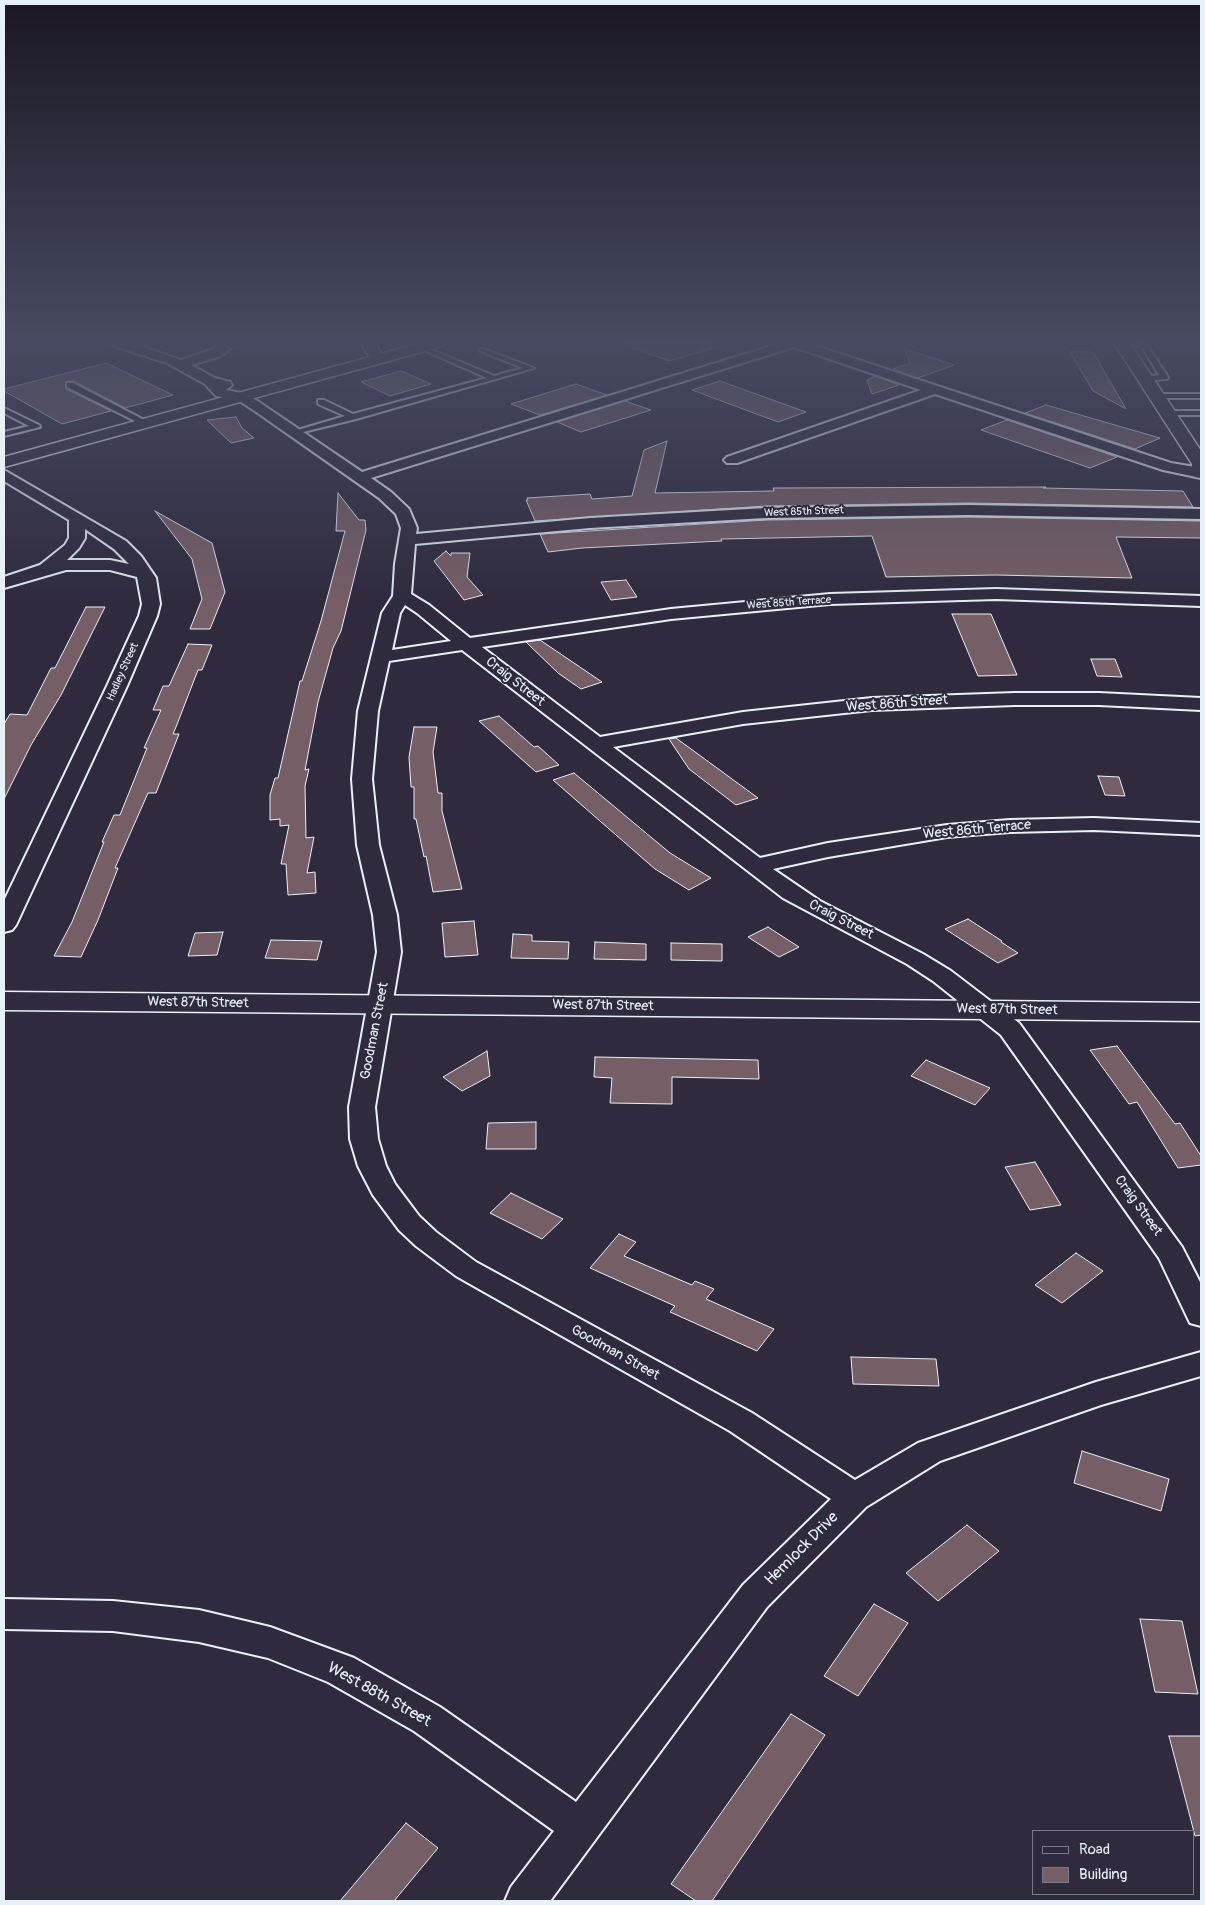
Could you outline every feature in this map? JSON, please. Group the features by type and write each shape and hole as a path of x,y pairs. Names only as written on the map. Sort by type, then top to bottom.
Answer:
{"street":[{"path":"4,462 114,432"},
{"name":"Goodman Street","path":"295,432 391,500 403,512 409,528 403,564 402,596 391,614 368,710 362,779 368,845 385,915 389,952 362,1107 364,1138 372,1166 383,1188 409,1223 426,1239 492,1285 741,1422 854,1497"},
{"path":"360,477 506,432"},
{"path":"732,460 813,432"},
{"path":"1065,432 1168,466 1201,473 1201,464 1180,432"},
{"name":"Hadley Street","path":"4,924 15,879 148,616 151,604 150,586 144,573 135,560 120,545 103,533 7,479"},
{"name":"West 85th Street","path":"408,540 590,523 766,513 968,510 1201,514"},
{"path":"44,569 71,548 77,538 78,520"},
{"path":"4,583 44,569 66,565 110,565 144,573"},
{"name":"West 85th Terrace","path":"380,657 671,614 830,599 996,594 1201,601"},
{"name":"Craig Street","path":"402,596 423,608 467,645 596,744 756,866 812,906 876,937 929,967 1010,1029 1172,1254 1201,1316"},
{"name":"West 86th Street","path":"596,744 734,719 872,704 1015,699 1099,699 1201,704"},
{"name":"West 86th Terrace","path":"756,866 837,848 956,830 1010,826 1094,824 1201,829"},
{"name":"West 87th Street","path":"4,1001 1201,1012"},
{"name":"Hemlock Drive","path":"525,1901 756,1596 854,1497 929,1452 1096,1394 1201,1364"},
{"name":"West 88th Street","path":"4,1614 113,1616 199,1626 270,1643 341,1670 427,1719 580,1827"}],"building":[{"path":"219,432 247,432 254,438 231,443"},
{"path":"986,432 1042,432 1117,457 1090,468"},
{"path":"1083,432 1139,432 1160,438 1135,449"},
{"path":"667,441 655,493 774,491 773,488 1046,487 1043,488 1183,491 1193,507 968,503 766,506 535,521 526,500 528,500 527,498 590,494 592,499 632,496 644,450"},
{"path":"338,493 359,520 365,520 366,530 341,631 333,648 318,702 305,770 309,769 305,786 306,838 314,837 307,873 315,872 316,893 288,895 286,864 281,864 289,825 280,826 280,819 270,820 270,795 275,778 278,778 300,681 302,681 321,621 345,531 336,531"},
{"path":"155,511 212,543 225,592 210,629 190,629 202,599 192,559"},
{"path":"968,517 1201,521 1201,538 1116,537 1132,578 996,575 886,577 872,536 721,539 722,541 582,548 548,552 540,534 766,520"},
{"path":"446,551 451,556 451,553 470,553 467,577 483,595 464,600 434,561"},
{"path":"626,580 637,597 611,600 601,582"},
{"path":"86,607 105,607 61,695 31,745 4,799 4,724 10,714 27,715 51,668 55,668"},
{"path":"952,614 991,614 1017,675 978,676"},
{"path":"540,640 602,682 581,689 558,673 526,642"},
{"path":"188,644 212,645 202,670 198,670 173,734 179,734 156,793 148,793 115,868 118,868 81,957 54,956 72,922 114,815 120,815 147,748 144,748 161,710 153,710 163,686 169,686"},
{"path":"1091,659 1115,659 1122,677 1097,676"},
{"path":"499,716 534,747 538,746 559,765 536,772 479,721"},
{"path":"414,727 437,727 433,752 438,793 442,793 442,811 462,889 433,892 426,856 424,857 416,819 414,819 414,787 411,787 409,757"},
{"path":"676,738 758,798 736,805 689,769 669,739"},
{"path":"574,773 670,853 711,878 689,890 655,869 553,780"},
{"path":"1098,776 1119,777 1125,796 1105,795"},
{"path":"968,919 1018,953 998,963 945,929"},
{"path":"474,921 478,955 445,957 442,923"},
{"path":"768,927 799,947 779,957 748,937"},
{"path":"223,932 217,955 188,956 195,933"},
{"path":"513,934 532,935 532,941 569,942 568,959 511,958"},
{"path":"271,940 322,941 317,960 265,958"},
{"path":"595,942 646,944 646,960 594,959"},
{"path":"671,943 722,944 722,961 671,960"},
{"path":"1117,1046 1175,1124 1180,1123 1201,1156 1201,1165 1178,1168 1137,1102 1129,1104 1090,1050"},
{"path":"487,1051 490,1076 462,1091 443,1077"},
{"path":"595,1057 758,1060 759,1079 672,1077 672,1104 610,1103 612,1078 594,1077"},
{"path":"926,1060 990,1088 975,1105 911,1076"},
{"path":"536,1122 536,1149 486,1149 488,1123"},
{"path":"1035,1162 1061,1205 1030,1210 1005,1167"},
{"path":"511,1193 563,1219 542,1239 490,1213"},
{"path":"619,1234 636,1242 624,1256 692,1285 695,1281 714,1289 706,1299 774,1329 757,1351 670,1312 675,1306 590,1268"},
{"path":"1076,1253 1103,1271 1062,1303 1035,1285"},
{"path":"851,1357 936,1359 939,1386 853,1384"},
{"path":"1082,1451 1169,1479 1161,1511 1074,1483"},
{"path":"967,1525 999,1551 938,1601 906,1573"},
{"path":"874,1604 908,1623 858,1696 824,1676"},
{"path":"1140,1619 1182,1621 1198,1694 1155,1692"},
{"path":"791,1714 825,1735 712,1901 696,1901 671,1884"},
{"path":"1169,1736 1201,1736 1201,1835 1195,1836 1195,1830 1193,1830"},
{"path":"406,1823 438,1848 394,1901 340,1901"}]}
